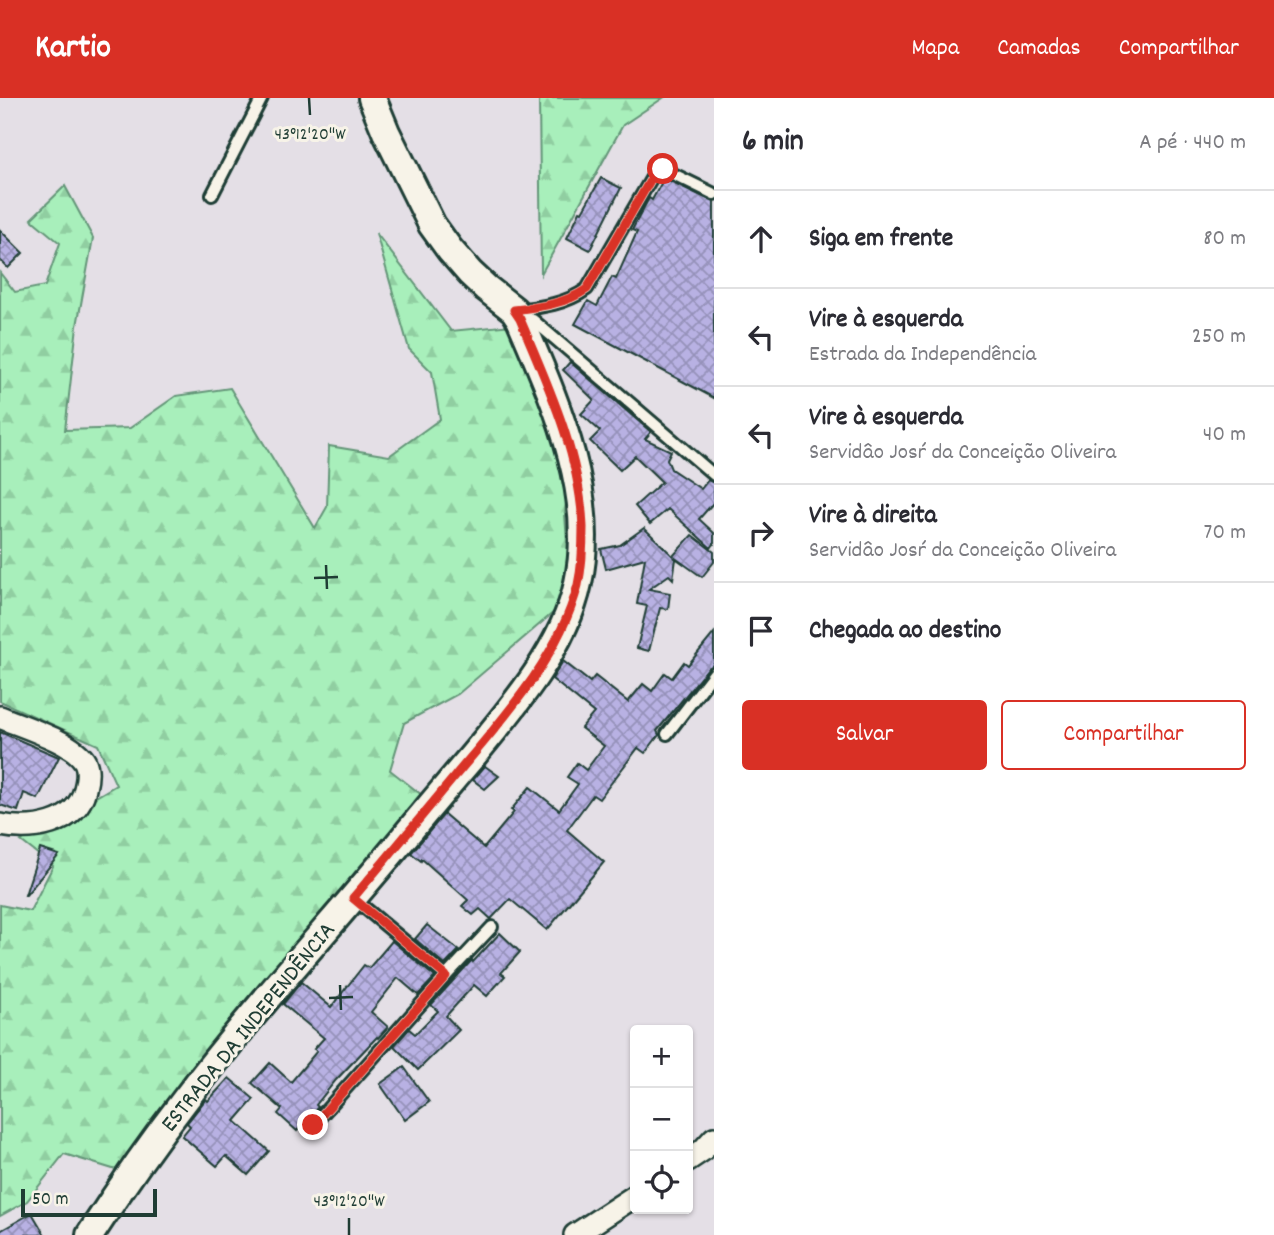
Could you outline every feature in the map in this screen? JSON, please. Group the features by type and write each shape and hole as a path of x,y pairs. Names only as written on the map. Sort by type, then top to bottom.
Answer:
{"street":[{"name":"ESTRADA DA INDEPENDÊNCIA","path":"90,1235 189,1094 503,720 553,646 579,582 583,526 578,484 571,452 548,386 517,315 470,272 432,225 372,98"},
{"path":"0,717 70,747 85,762 88,775 83,796 67,817 30,828 0,825"},
{"path":"693,1157 714,1139"},
{"path":"575,1235 630,1199"}],"lane":[{"path":"212,195 261,98"},
{"path":"517,315 558,303 587,289 655,172 663,169 714,194"},
{"path":"517,315 533,320 714,475"},
{"path":"667,734 714,673"},
{"path":"353,898 446,976"},
{"path":"313,1125 492,927"}],"green space":[{"path":"539,98 663,98 623,125 541,274"},
{"path":"65,186 93,238 77,326 65,430 130,428 176,396 230,388 315,528 327,507 329,446 389,456 440,419 432,372 409,349 376,233 451,331 512,325 569,461 565,514 567,542 574,543 561,606 458,694 404,723 390,770 432,803 126,1173 64,1154 27,1201 0,1216 0,905 30,911 53,866 21,841 116,785 98,745 0,701 0,273 15,292 45,286 60,243 31,219"}],"building":[{"path":"601,178 621,188 590,250 567,238"},
{"path":"664,178 714,202 714,398 575,324 588,301 597,306 612,277 616,279 637,232 632,230 649,198 652,200"},
{"path":"0,230 23,253 8,268 0,260"},
{"path":"570,362 651,432 645,439 671,451 667,459 671,469 701,489 708,480 714,483 714,502 699,519 714,533 714,544 711,548 668,509 650,524 635,506 662,482 635,456 620,470 590,441 600,431 581,414 594,400 563,370"},
{"path":"644,528 673,556 692,535 714,552 714,562 702,577 674,557 673,579 669,575 649,589 670,593 668,609 660,608 649,651 637,648 647,606 637,604 645,558 606,569 601,549 620,545"},
{"path":"714,633 712,666 657,731 659,735 645,753 638,748 599,799 593,795 567,830 604,862 547,930 510,899 491,919 480,909 473,915 462,906 468,900 422,859 421,861 411,853 444,814 484,848 514,812 511,810 530,787 559,810 578,784 567,777 577,763 586,770 604,746 581,728 594,713 552,679 563,661 590,682 595,676 628,702 643,684 652,691 665,673 672,678 684,662 688,665"},
{"path":"0,732 59,757 38,799 24,793 18,811 0,805"},
{"path":"485,766 499,776 485,789 473,780"},
{"path":"40,849 59,855 25,895"},
{"path":"427,925 459,950 445,965 415,939"},
{"path":"500,933 520,952 501,973 505,976 487,996 474,985 446,1016 459,1030 418,1070 394,1046 409,1029 415,1034 438,1011 431,1005"},
{"path":"392,941 435,977 418,995 398,978 371,1012 388,1027 336,1080 316,1105 318,1107 297,1131 278,1114 282,1109 252,1083 270,1063 291,1082 317,1051 314,1049 324,1038 283,1004 301,982 331,1007 364,965 369,968"},
{"path":"404,1067 429,1102 405,1120 380,1084"},
{"path":"229,1078 254,1099 235,1121 269,1151 248,1175 226,1156 217,1166 182,1136 190,1126 187,1123 206,1099 208,1101"},
{"path":"32,1213 45,1235 0,1235 0,1231"}],"route":[{"path":"313,1125 446,976 353,898 503,720 553,646 579,582 583,526 571,452 548,386 514,310 558,303 587,289 655,172 663,169"}]}
